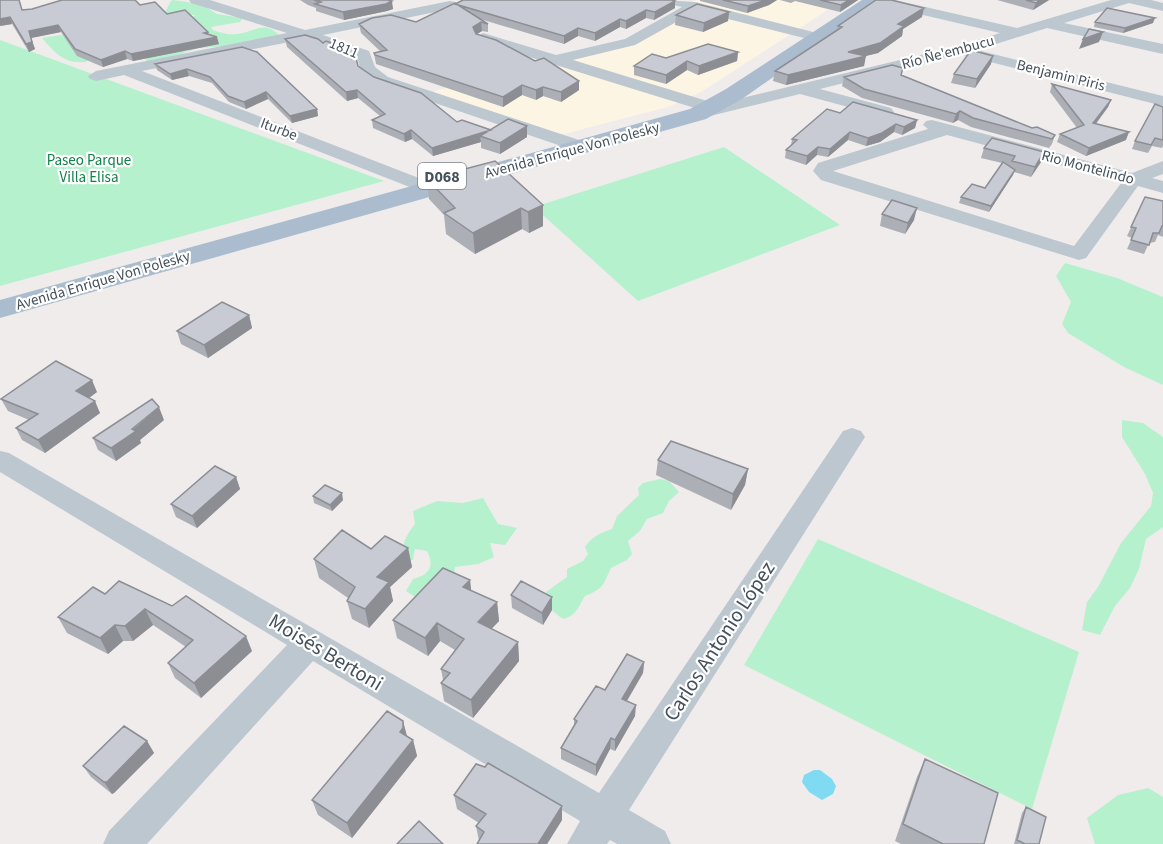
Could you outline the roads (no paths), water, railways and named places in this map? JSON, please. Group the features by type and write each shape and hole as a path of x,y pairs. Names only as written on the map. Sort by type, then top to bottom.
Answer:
{"main road":[{"name":"Avenida Enrique Von Polesky","path":"703,108 860,0"},
{"name":"Avenida Enrique Von Polesky","path":"0,297 310,217 703,108 876,0"},
{"name":"Avenida Enrique Von Polesky","path":"0,309 310,217"}],"street":[{"name":"1811","path":"196,0 358,51 364,54 368,69 382,80 574,145"},
{"path":"96,76 307,35 451,3 445,0"},
{"path":"669,0 808,35"},
{"path":"876,0 1019,33"},
{"path":"1094,0 1119,2"},
{"path":"1132,0 1163,7"},
{"name":"Río Ñe'embucu","path":"703,108 804,89 959,50 1119,2"},
{"path":"554,61 630,42 695,6"},
{"path":"1048,24 1163,49"},
{"path":"483,38 703,108"},
{"name":"Benjamin Piris","path":"959,50 1163,101"},
{"name":"Iturbe","path":"127,70 423,186"},
{"name":"Rio Montelindo","path":"804,89 1163,188"},
{"path":"947,129 825,167 822,171 828,176 1079,254 1134,180 1163,167"},
{"name":"Carlos Antonio López","path":"595,831 852,437"},
{"name":"Moisés Bertoni","path":"0,460 310,642 595,831 651,844"},
{"path":"122,844 310,642"}],"water":[{"path":"820,770 832,779 836,786 833,794 822,800 809,792 802,782 804,775"}],"park label":[{"name":"Paseo Parque Villa Elisa","path":"89,168"}]}
